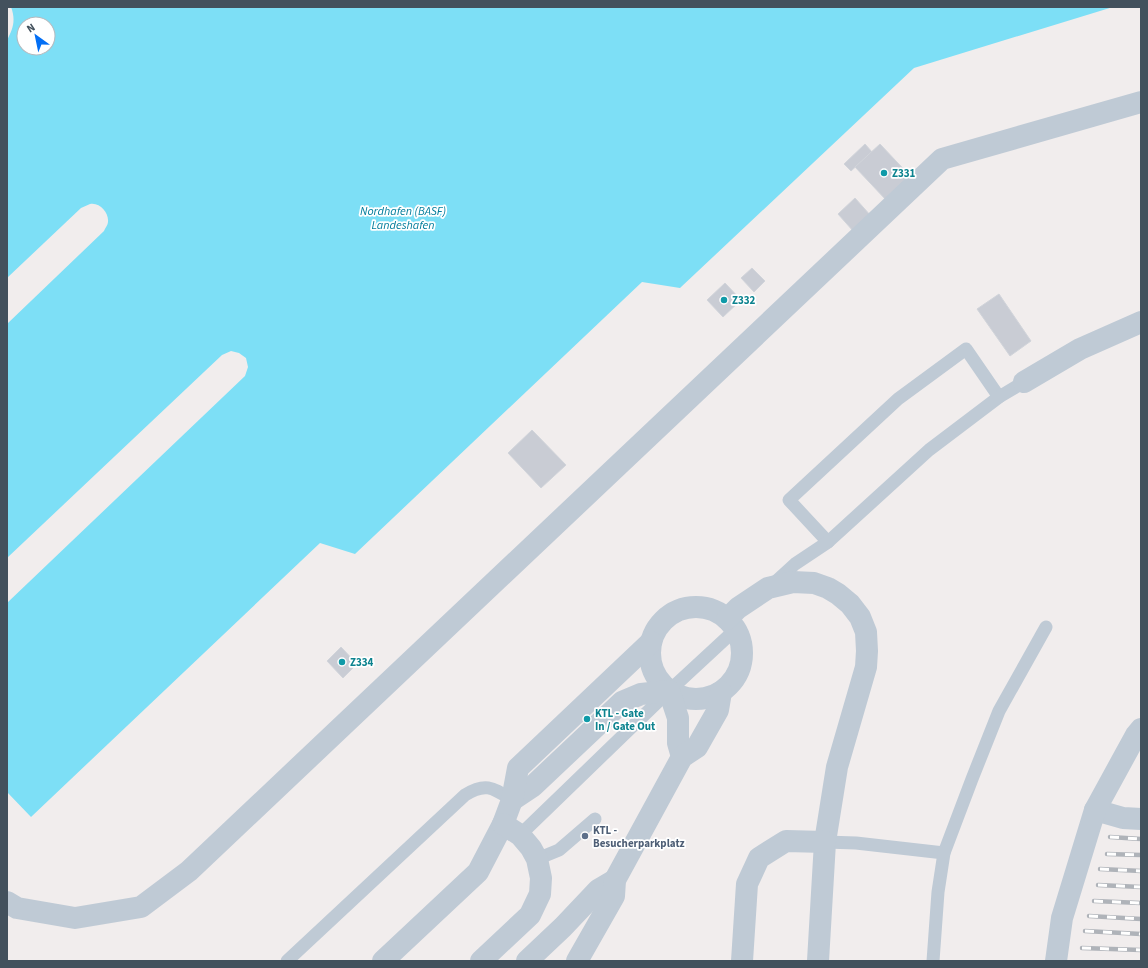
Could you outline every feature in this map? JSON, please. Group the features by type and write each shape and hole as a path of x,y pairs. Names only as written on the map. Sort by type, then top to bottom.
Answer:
{"street":[{"path":"7,902 17,908 75,918 141,907 189,871 942,159 1141,102"},
{"path":"1024,382 1080,349 1141,322"},
{"path":"731,624 738,608 768,588 793,582 814,583 828,588 850,604 860,617 866,632 866,667 837,767 825,842 818,961"},
{"path":"695,607 707,608 718,613 731,624 740,640 742,652 741,663 737,674 730,684 721,692 709,697 695,700 682,697 669,691 662,685 652,670 649,651 655,631 662,621 672,613 695,607"},
{"path":"383,961 478,872 512,830 512,800 518,768 651,642"},
{"path":"669,691 678,718 678,743 682,757"},
{"path":"512,800 533,786 622,702 641,694 669,691"},
{"path":"578,961 614,896 615,880 682,757 697,747 718,710 721,692"},
{"path":"1056,961 1062,918 1095,810 1136,735 1141,729"},
{"path":"1095,810 1123,818 1141,818"},
{"path":"481,961 530,915 540,894 541,878 537,859 531,848 512,830"},
{"path":"742,961 747,884 759,858 786,841 825,842"},
{"path":"527,961 563,927 598,890 615,880"}],"lane":[{"path":"828,542 789,500 898,399 966,349 999,397"},
{"path":"768,588 795,564 828,542 929,450 999,397 1024,382"},
{"path":"512,830 669,691 731,624"},
{"path":"933,961 938,892 944,853 999,711 1046,627"},
{"path":"287,961 465,795 475,789 485,787 495,789 512,800"},
{"path":"537,859 559,850 595,819"},
{"path":"825,842 856,843 944,853"}],"water":[{"name":"Nordhafen (BASF) Landeshafen","path":"11,7 1113,7 914,68 680,288 642,282 355,554 320,543 31,817 7,792 7,603 245,376 248,367 246,358 239,353 231,351 222,355 7,558 7,324 104,231 108,224 107,215 100,206 90,204 81,208 7,278 7,40 13,24"}],"building":[{"path":"865,144 872,152 851,171 844,164"},
{"name":"Z331","path":"880,144 912,178 887,201 855,167"},
{"path":"855,198 871,216 854,232 838,214"},
{"path":"752,268 765,281 754,292 741,278"},
{"name":"Z332","path":"725,283 741,300 723,317 707,300"},
{"path":"999,294 1031,341 1010,356 977,309"},
{"path":"532,430 566,465 541,488 508,453"},
{"name":"Z334","path":"341,647 357,664 343,678 327,661"}],"railway":[{"path":"1110,837 1141,839"},
{"path":"1107,854 1141,855"},
{"path":"1100,869 1141,871"},
{"path":"1098,885 1141,887"},
{"path":"1094,901 1141,903"},
{"path":"1089,916 1141,919"},
{"path":"1085,931 1141,934"},
{"path":"1082,948 1141,950"}],"place":[{"name":"Z331","path":"884,173"},
{"name":"Z332","path":"724,300"},
{"name":"Z334","path":"342,662"},
{"name":"KTL - Gate In / Gate Out","path":"587,719"},
{"name":"KTL - Besucherparkplatz","path":"585,836"}]}
